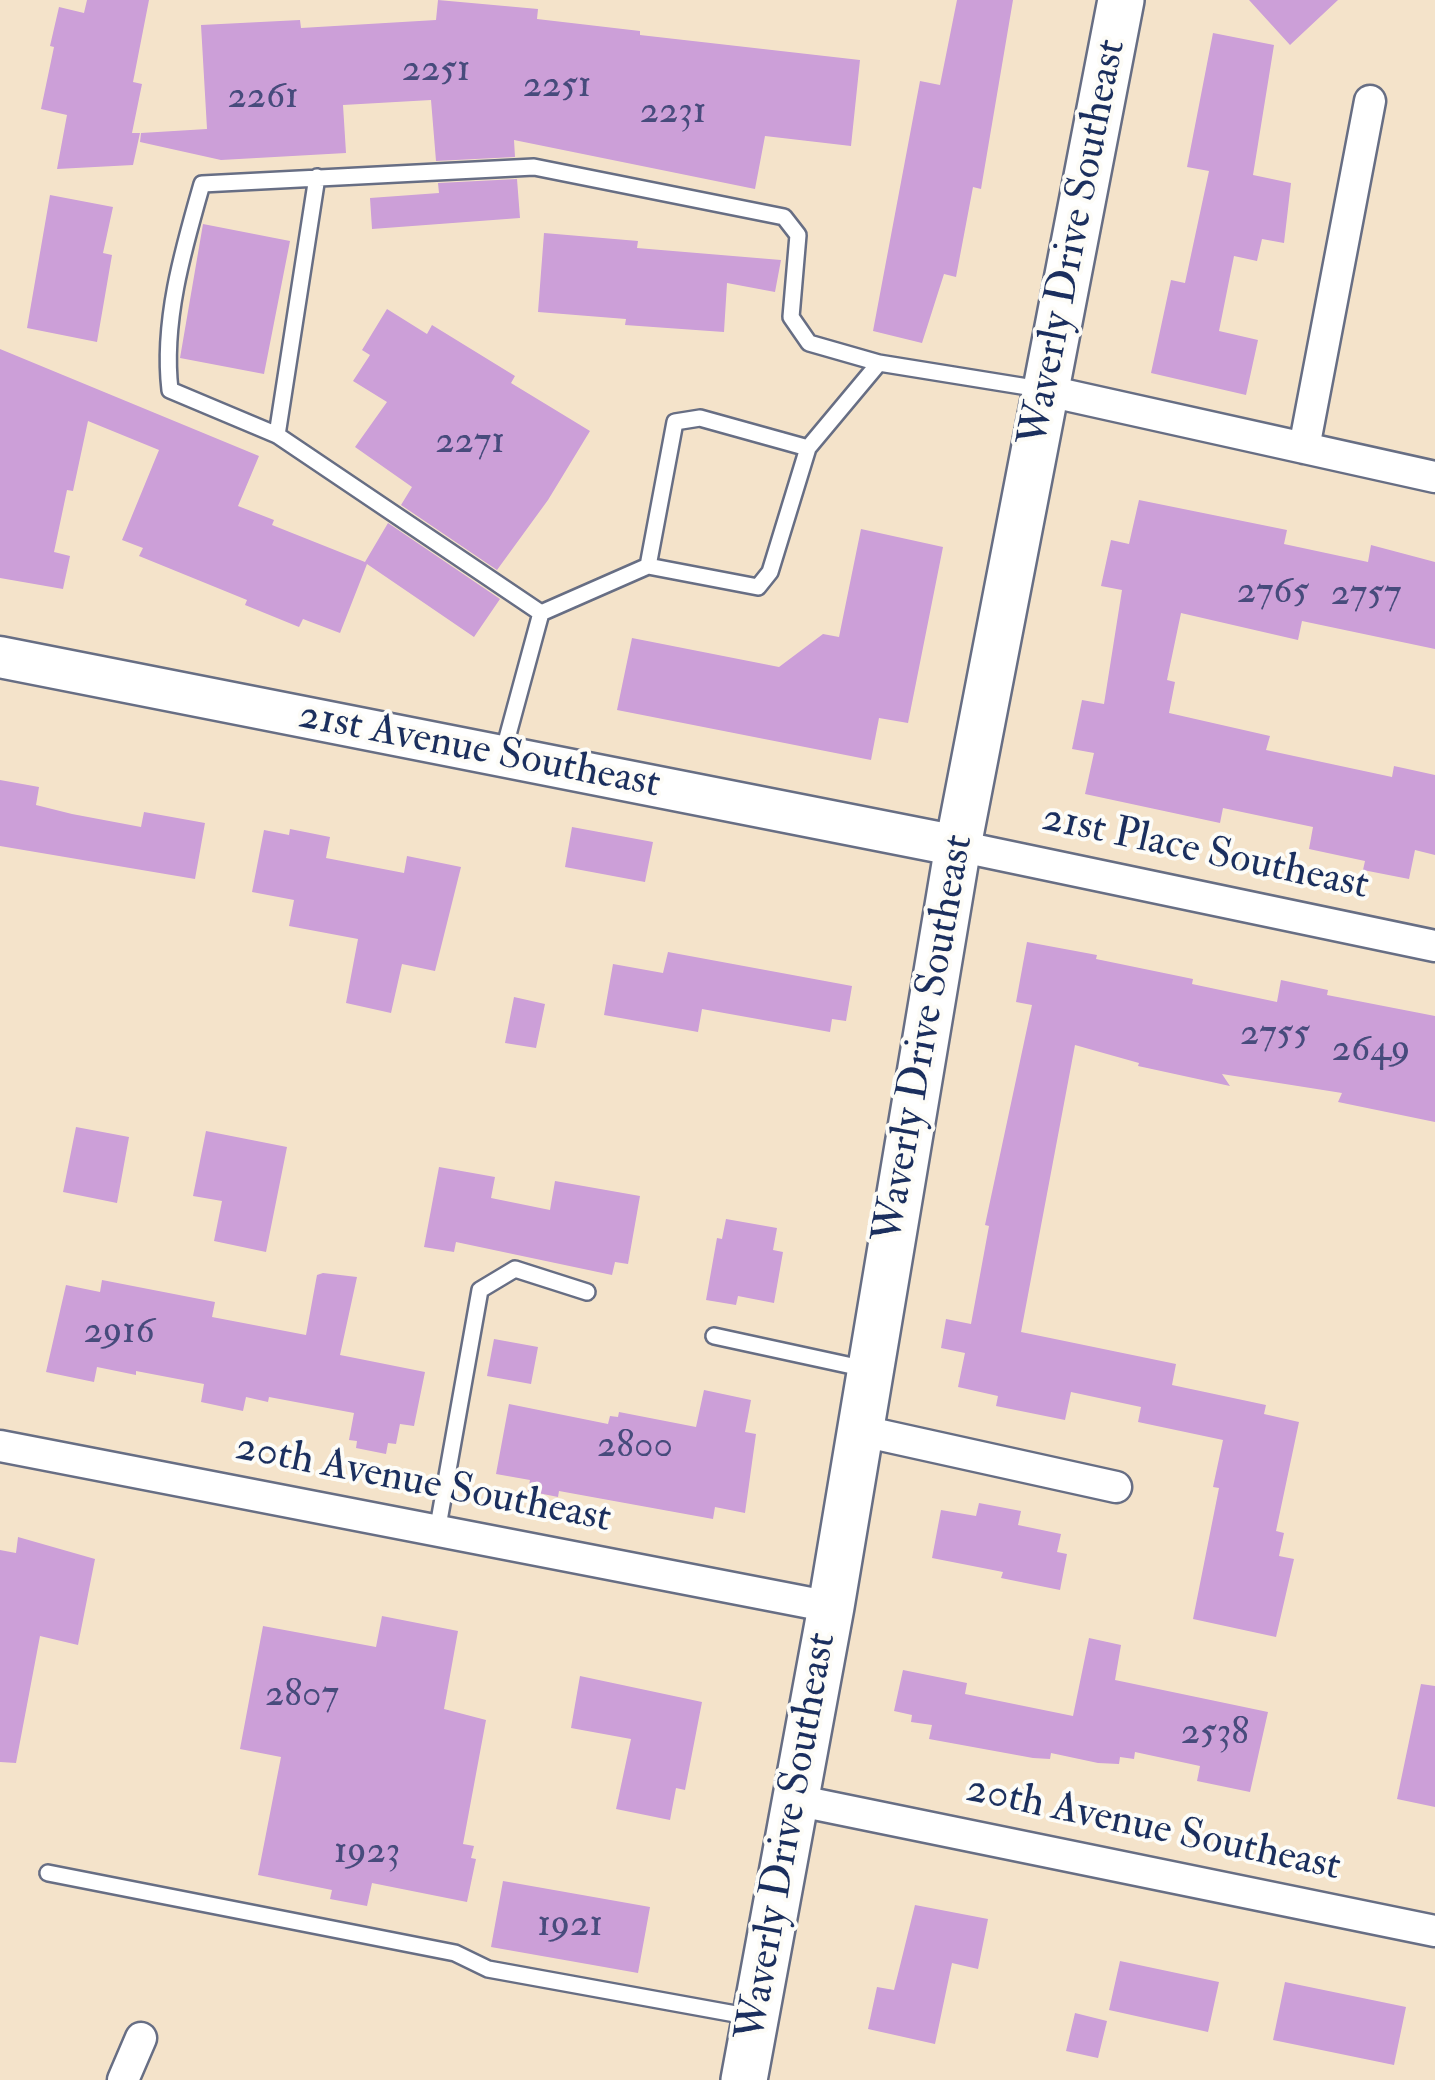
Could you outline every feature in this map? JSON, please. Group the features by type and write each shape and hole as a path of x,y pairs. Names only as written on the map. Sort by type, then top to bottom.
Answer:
{"main road":[{"name":"Waverly Drive Southeast","path":"744,2080 831,1607 958,846 1122,0"}],"street":[{"path":"1304,448 1370,101"},
{"path":"1048,390 1435,477"},
{"name":"21st Avenue Southeast","path":"0,657 958,846"},
{"name":"21st Place Southeast","path":"958,846 1435,946"},
{"path":"858,1430 1116,1487"},
{"name":"20th Avenue Southeast","path":"0,1446 831,1607"},
{"name":"20th Avenue Southeast","path":"794,1800 1435,1931"},
{"path":"123,2080 141,2038"}],"lane":[{"path":"541,612 277,436 170,390 166,352 186,238 202,184 534,167 784,217 798,235 791,317 809,343 880,363 1048,390"},
{"path":"277,436 317,177"},
{"path":"541,612 648,566 758,587 770,572 808,448 880,363"},
{"path":"648,566 675,422 700,418 808,448"},
{"path":"502,757 541,612"},
{"path":"437,1532 480,1290 516,1268 588,1292"},
{"path":"714,1336 870,1369"},
{"path":"48,1873 455,1953 488,1969 756,2018"}],"building":[{"path":"87,0 149,0 133,82 142,84 132,133 140,133 133,165 57,169 67,115 41,109 54,47 50,46 59,7 84,13"},
{"path":"438,0 538,9 537,19 640,31 640,35 860,60 851,146 765,136 755,189 514,140 515,157 436,161 431,100 343,105 346,153 221,160 140,142 141,133 207,129 201,25 300,20 301,28 436,20"},
{"path":"957,0 1013,0 981,189 973,187 956,277 944,274 922,343 873,331 920,81 940,85"},
{"path":"1249,0 1338,0 1290,45"},
{"path":"1213,33 1274,45 1253,175 1291,183 1284,243 1262,239 1257,261 1234,256 1219,331 1258,340 1246,395 1151,373 1171,280 1185,283 1209,171 1187,167"},
{"path":"517,179 520,218 372,229 370,198 439,193 438,183"},
{"path":"50,195 113,207 103,253 112,255 97,342 27,328"},
{"path":"203,224 290,241 264,374 180,358"},
{"path":"544,233 638,241 637,248 781,260 775,292 727,283 724,332 625,325 626,319 538,312"},
{"path":"387,309 427,334 432,325 515,376 511,383 590,431 548,500 497,570 401,505 412,487 355,447 387,402 353,381 370,355 362,350"},
{"path":"0,349 259,456 238,506 274,520 272,525 365,562 388,523 500,599 474,637 367,564 340,633 303,619 299,627 245,605 247,600 139,556 143,548 122,540 159,450 88,421 73,491 67,490 54,552 70,556 63,589 0,578"},
{"path":"1139,500 1287,530 1284,544 1368,562 1371,545 1435,562 1435,649 1302,621 1298,640 1181,613 1167,680 1175,682 1169,713 1270,736 1266,750 1392,777 1394,766 1435,775 1435,855 1415,850 1409,879 1363,870 1365,861 1309,849 1313,827 1223,808 1220,823 1085,794 1094,753 1072,749 1082,700 1104,704 1122,590 1101,586 1111,540 1129,544"},
{"path":"861,529 943,547 908,723 879,718 871,760 617,710 632,638 779,667 823,634 839,637"},
{"path":"0,780 39,787 36,805 72,814 141,827 144,812 205,823 195,879 0,846"},
{"path":"572,827 653,842 645,882 565,867"},
{"path":"290,829 330,837 326,858 404,873 407,856 461,867 435,971 402,964 391,1013 346,1003 358,939 289,926 294,900 252,892 264,830 289,835"},
{"path":"1027,942 1097,955 1096,959 1277,1002 1281,980 1328,990 1327,995 1435,1016 1435,1122 1338,1102 1342,1093 1222,1074 1230,1086 1138,1066 1139,1063 1075,1045 1021,1332 1176,1364 1172,1385 1266,1405 1264,1414 1299,1422 1276,1531 1284,1533 1279,1556 1294,1559 1276,1637 1193,1619 1219,1488 1213,1487 1223,1440 1138,1422 1141,1407 1071,1392 1065,1420 996,1406 998,1396 958,1387 965,1353 941,1348 946,1319 971,1324 989,1226 985,1225 1032,1005 1016,1002"},
{"path":"668,952 852,986 846,1021 832,1019 830,1032 702,1009 698,1032 604,1015 613,964 663,973"},
{"path":"514,997 545,1004 536,1048 505,1043"},
{"path":"76,1127 129,1137 117,1203 63,1192"},
{"path":"206,1131 287,1147 266,1252 214,1241 222,1201 193,1196"},
{"path":"439,1167 495,1177 491,1198 550,1210 555,1181 640,1196 628,1264 615,1262 612,1275 456,1242 454,1252 424,1247"},
{"path":"726,1219 777,1228 773,1250 783,1252 774,1303 738,1296 736,1305 706,1300 717,1238 722,1239"},
{"path":"317,1275 357,1277 340,1355 425,1372 414,1426 400,1424 396,1444 388,1443 386,1454 356,1448 357,1441 349,1440 354,1413 269,1397 268,1402 246,1397 243,1411 201,1402 204,1384 136,1371 136,1375 97,1367 94,1382 46,1372 66,1285 100,1292 102,1280 215,1302 212,1317 306,1335"},
{"path":"494,1339 538,1347 531,1384 487,1376"},
{"path":"704,1390 751,1400 745,1432 756,1434 745,1513 715,1507 713,1519 559,1491 558,1497 528,1491 530,1480 496,1474 509,1404 608,1424 610,1416 618,1417 619,1412 696,1427"},
{"path":"979,1503 1021,1511 1018,1525 1061,1534 1057,1552 1067,1554 1060,1590 1001,1578 1003,1572 932,1558 941,1510 976,1516"},
{"path":"18,1537 95,1559 78,1645 40,1636 16,1763 0,1762 0,1550 16,1553"},
{"path":"382,1616 458,1631 444,1709 486,1720 463,1844 474,1846 471,1858 476,1859 467,1902 372,1883 367,1906 330,1899 332,1890 258,1875 281,1757 240,1749 263,1626 376,1647"},
{"path":"1089,1638 1121,1645 1115,1680 1268,1712 1250,1792 1197,1781 1200,1766 1135,1752 1134,1759 1120,1757 1119,1764 1098,1763 1051,1753 1050,1759 1033,1758 929,1739 932,1725 911,1722 912,1715 894,1711 903,1670 967,1683 965,1694 1073,1716"},
{"path":"580,1676 702,1702 685,1790 676,1788 670,1820 616,1809 631,1739 571,1728"},
{"path":"1421,1684 1435,1686 1435,1807 1397,1799"},
{"path":"503,1881 650,1907 638,1973 491,1947"},
{"path":"915,1905 988,1919 978,1969 952,1963 935,2044 868,2029 877,1987 894,1990"},
{"path":"1120,1961 1219,1982 1208,2032 1109,2010"},
{"path":"1285,1982 1406,2007 1394,2065 1273,2040"},
{"path":"1075,2013 1107,2021 1098,2058 1066,2051"}]}
